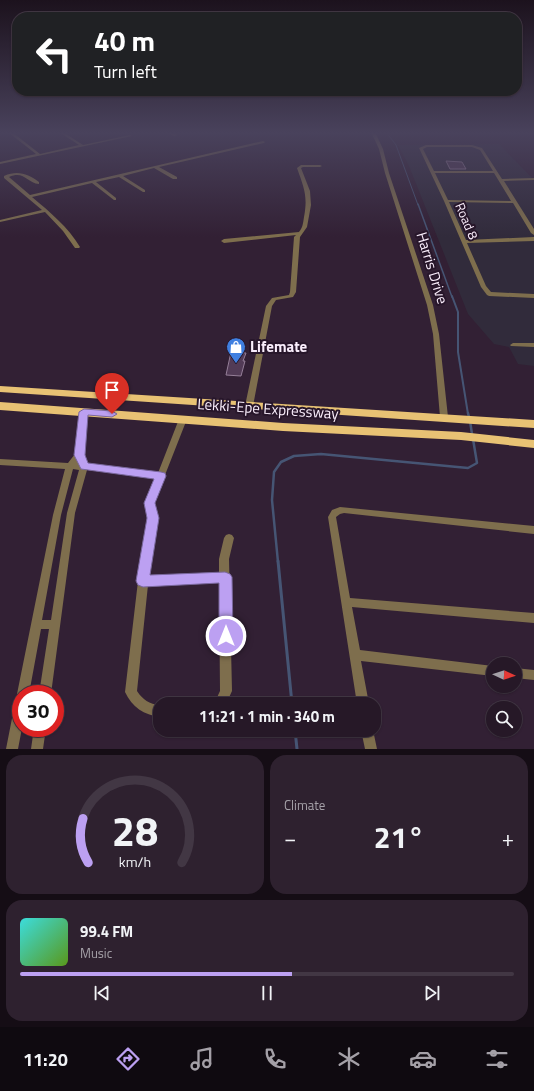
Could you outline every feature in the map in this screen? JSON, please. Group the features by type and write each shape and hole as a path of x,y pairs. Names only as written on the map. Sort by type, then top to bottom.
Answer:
{"highway":[{"name":"Lekki-Epe Expressway","path":"0,389 534,424"},
{"name":"Lekki-Epe Expressway","path":"0,406 283,427 461,436 534,444"}],"street":[{"path":"30,196 155,167 175,178"},
{"path":"249,406 269,306 274,299 291,296 293,292 299,234 305,227 309,205 308,191 300,168 301,167"},
{"name":"Harris Drive","path":"385,167 430,305 436,334 444,417"},
{"name":"Road 8","path":"430,167 483,286 489,294 534,296"},
{"name":"Road 8","path":"493,167 496,172"},
{"path":"432,172 496,172 534,233"},
{"path":"37,183 23,174 14,174 6,178 30,196 74,239 77,247"},
{"path":"119,175 143,191"},
{"path":"502,180 534,179"},
{"path":"92,181 114,199"},
{"path":"446,201 515,202"},
{"path":"0,221 45,211"},
{"path":"224,241 299,234"},
{"path":"464,242 534,239"},
{"path":"517,240 534,244"},
{"path":"513,345 534,345"},
{"path":"46,685 71,513 84,467 79,455 84,412"},
{"path":"153,710 139,704 131,692 143,581 153,518 150,503 183,419"},
{"path":"25,685 57,515 70,466 79,455"},
{"path":"0,462 84,467 161,476"},
{"path":"362,697 332,517 334,512 338,510 458,521 534,530"},
{"path":"223,697 226,691 224,559 229,538"},
{"path":"143,581 225,577"},
{"path":"347,602 534,618"},
{"path":"36,625 55,624"},
{"path":"355,655 486,670"},
{"path":"522,674 534,675"},
{"path":"12,749 14,737"},
{"path":"37,749 39,737"},
{"path":"368,737 370,749"}],"shaded area":[{"path":"409,167 521,167 534,180 534,366 518,364 509,347 494,344 468,314"}],"building":[{"path":"449,167 465,167 466,169 450,169"},
{"name":"Lifemate","path":"231,352 246,353 243,361 245,361 241,376 226,375"}],"waterway":[{"path":"404,167 418,205"},
{"path":"418,204 452,297"},
{"path":"452,296 458,312 458,352 468,414"},
{"path":"468,413 469,417"},
{"path":"470,421 472,434"},
{"path":"278,562 272,500 274,472 281,462 294,456 321,454 468,468 477,463 473,439"},
{"path":"278,561 291,697"},
{"path":"296,737 297,749"}],"place":[{"name":"Lifemate","path":"236,364"}],"route":[{"path":"112,414 84,412 79,455 84,467 161,476 150,503 153,518 143,581 225,577 226,636"}]}
